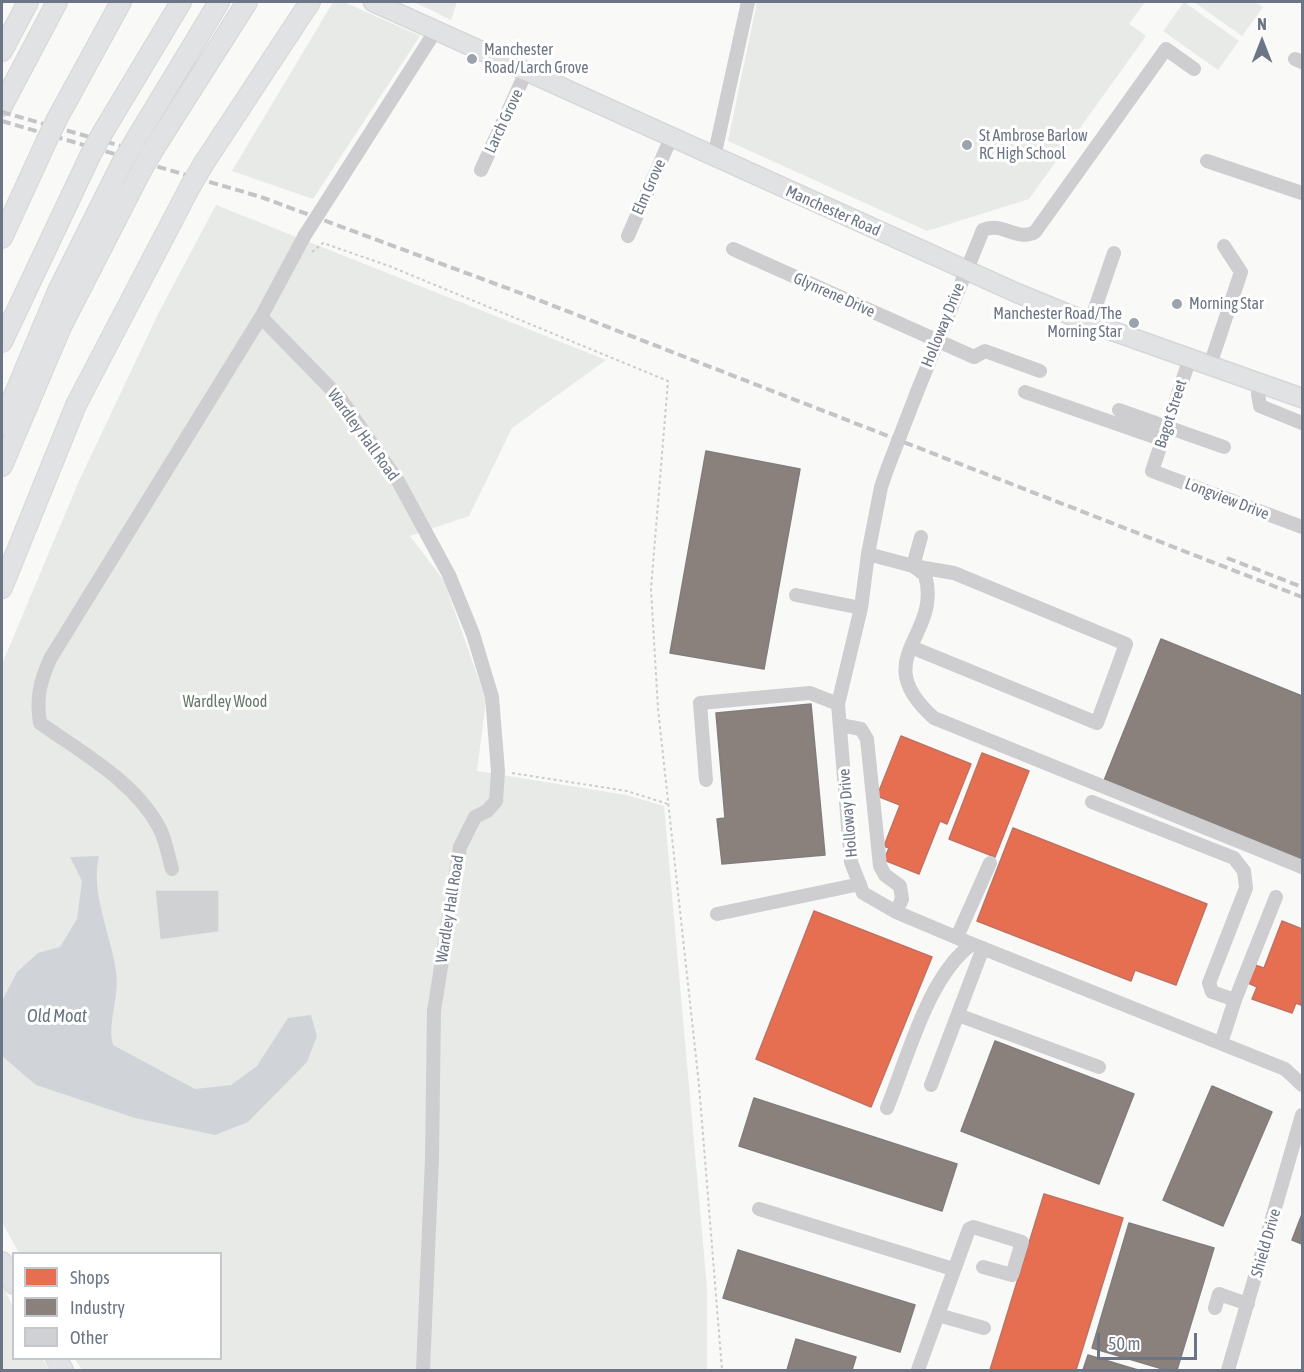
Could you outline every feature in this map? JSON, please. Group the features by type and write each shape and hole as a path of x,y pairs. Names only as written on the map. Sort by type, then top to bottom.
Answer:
{"highway":[{"path":"2,51 28,2"},
{"path":"2,105 57,2"},
{"path":"2,238 57,119 121,2"},
{"path":"2,342 90,156 182,2"},
{"path":"2,424 58,291 121,165 219,2"},
{"path":"180,66 220,23 235,2"},
{"path":"2,466 61,327 141,171 247,2"},
{"path":"2,588 76,405 190,187 310,2"},
{"path":"2,1262 12,1280"}],"main road":[{"name":"Manchester Road","path":"373,2 965,270 1090,323 1302,398"}],"street":[{"path":"714,157 748,2"},
{"path":"172,869 162,832 148,807 126,786 40,723 37,707 39,686 50,659 261,317 297,248 436,30"},
{"name":"Holloway Drive","path":"1194,69 1166,49 1038,228 1024,236 996,227 983,230 965,270 881,487 867,554 861,608 838,704 851,862 863,893 896,912 1285,1069 1302,1085"},
{"name":"Larch Grove","path":"481,170 526,72"},
{"name":"Elm Grove","path":"628,236 671,138"},
{"path":"1208,161 1302,193"},
{"path":"1210,365 1241,272 1224,246"},
{"name":"Glynrene Drive","path":"733,249 974,357 985,351 1040,371"},
{"path":"1090,323 1114,253"},
{"name":"Wardley Hall Road","path":"261,317 340,398 398,481 449,574 473,634 492,697 498,771 496,801 487,811 475,817 460,847 434,1011 432,1158 423,1371"},
{"name":"Bagot Street","path":"1152,471 1190,358"},
{"path":"1262,383 1258,394 1260,406 1302,423"},
{"path":"1025,392 1165,433 1224,447"},
{"path":"1119,410 1165,433"},
{"name":"Longview Drive","path":"1152,471 1302,527"},
{"path":"913,566 921,537"},
{"path":"867,554 913,566 954,573 1126,644 1097,723 912,647"},
{"path":"913,566 925,575 929,600 905,664 904,675 919,705 934,718 1302,867"},
{"path":"796,595 861,608"},
{"path":"706,780 700,703 810,693 838,704"},
{"path":"840,725 861,729 867,739 880,866 885,875 896,881 902,892 896,912"},
{"path":"1092,802 1234,858 1241,865 1246,888 1209,983 1212,992 1235,1000"},
{"path":"847,813 874,813"},
{"path":"957,937 990,863"},
{"path":"717,914 860,884"},
{"path":"1221,1043 1235,1000 1276,897"},
{"path":"931,1085 958,1016 978,946"},
{"path":"887,1108 939,979 958,955 978,946"},
{"path":"958,1016 1099,1067"},
{"name":"Shield Drive","path":"1228,1371 1302,1115"},
{"path":"759,1209 953,1269"},
{"path":"918,1371 953,1269 971,1228 1022,1242 1012,1275 983,1267"},
{"path":"1215,1308 1219,1294 1248,1304"},
{"path":"938,1315 984,1328"}],"path":[{"path":"297,248 309,254 322,243 389,266 668,381 651,589 658,709 699,1085 722,1371"},
{"path":"498,771 627,791 668,804"}],"green space":[{"path":"333,2 344,2 420,36 313,199 232,171"},
{"path":"414,2 457,2 451,20"},
{"name":"St Ambrose Barlow RC High School","path":"757,2 1145,2 1129,24 1146,36 1029,199 927,231 728,141"},
{"path":"1184,2 1239,41 1218,70 1163,31"},
{"path":"1194,2 1255,2 1263,7 1242,36"},
{"name":"Wardley Wood","path":"216,205 606,360 512,428 469,516 410,536 444,581 486,700 477,771 626,795 664,806 707,1288 707,1370 82,1370 76,1360 222,1360 222,1252 18,1252 2,1222 2,664 79,481 159,312"},
{"path":"2,1284 12,1305 12,1360 44,1360 50,1370 2,1370"}],"water":[{"name":"Old Moat","path":"99,856 97,884 99,899 117,981 112,1028 113,1045 195,1089 231,1085 257,1066 288,1018 311,1015 317,1036 307,1062 248,1122 215,1135 135,1118 36,1085 2,1056 2,1001 17,972 38,953 60,947 77,919 82,881 70,857"}],"building: Shops":[{"path":"901,736 971,764 947,824 940,821 919,874 884,860 889,848 884,846 900,805 877,796"},
{"path":"982,753 1029,771 995,857 949,839"},
{"path":"1013,828 1207,904 1176,985 1135,970 1131,981 977,921"},
{"path":"814,911 932,957 871,1107 756,1059"},
{"path":"1282,921 1302,929 1302,1001 1301,1005 1296,1003 1292,1013 1252,999 1257,987 1248,983 1255,965 1264,968"},
{"path":"1044,1194 1123,1218 1076,1370 990,1370"}],"building: Industry":[{"path":"706,451 800,469 764,669 670,653"},
{"path":"1161,639 1302,696 1302,864 1103,783"},
{"path":"811,704 825,855 722,864 717,819 725,818 716,713"},
{"path":"995,1041 1134,1094 1099,1184 961,1131"},
{"path":"1212,1086 1272,1112 1223,1226 1163,1200"},
{"path":"754,1098 957,1164 942,1211 739,1146"},
{"path":"1302,1214 1302,1244 1292,1240"},
{"path":"1129,1223 1214,1248 1177,1370 1166,1370 1092,1348"},
{"path":"738,1250 915,1305 900,1352 723,1298"},
{"path":"796,1339 856,1357 852,1370 787,1370"},
{"path":"1088,1355 1138,1370 1083,1370"}],"building: Other":[{"path":"155,890 219,890 219,932 160,940"}],"railway":[{"path":"2,112 128,148"},
{"path":"2,121 261,197 523,294 1302,597"},
{"path":"1227,558 1302,587"}],"place":[{"name":"Manchester Road/Larch Grove","path":"472,59"},
{"name":"St Ambrose Barlow RC High School","path":"967,145"},
{"name":"Morning Star","path":"1177,304"},
{"name":"Manchester Road/The Morning Star","path":"1134,323"}]}
